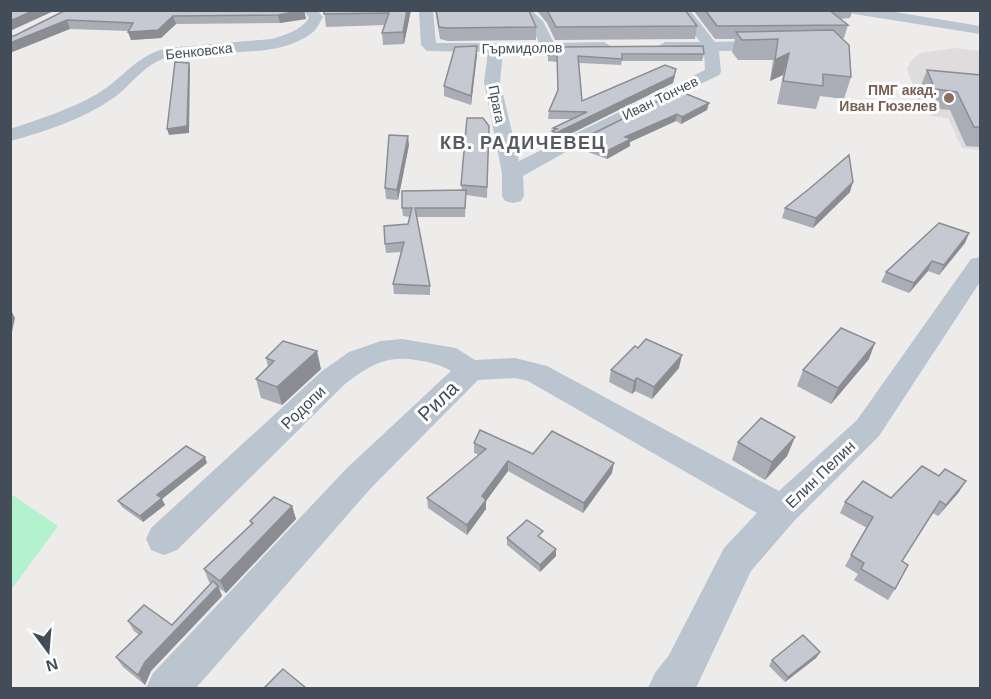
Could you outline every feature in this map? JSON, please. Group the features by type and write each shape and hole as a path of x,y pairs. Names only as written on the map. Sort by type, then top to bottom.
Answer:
{"street":[{"name":"Бенковска","path":"10,135 106,96 139,66 157,55 273,44 299,37 316,21 316,17 309,10"},
{"name":"Гърмидолов","path":"426,10 429,45 432,48 618,47"},
{"path":"518,10 536,19 548,47"},
{"path":"683,10 711,47"},
{"path":"854,10 981,30"},
{"path":"653,47 793,45"},
{"name":"Иван Тончев","path":"512,173 571,141 713,72 711,47"},
{"name":"Прага","path":"496,48 492,82 512,173 513,196"},
{"name":"Елин Пелин","path":"670,688 684,670 737,560 783,510 868,428 981,264"},
{"name":"Родопи","path":"164,539 333,378 359,359 381,350 402,348 446,355 470,369"},
{"name":"Рила","path":"168,688 359,478 470,369 495,367 537,373 783,510"}],"shaded area":[{"name":"ПМГ акад. Иван Гюзелев","path":"955,48 980,51 980,150 962,148 948,118 931,116 927,109 921,108 907,69 911,61 920,53"}],"green space":[{"path":"11,494 58,526 11,590"}],"building":[{"path":"10,10 35,10 10,21"},
{"path":"66,10 304,10 278,15 173,16 158,30 128,32 133,23 67,20 10,43 10,36"},
{"path":"324,10 407,10 403,32 382,33 389,13 324,14"},
{"path":"436,10 527,10 536,27 439,27"},
{"path":"547,10 685,10 697,26 556,27"},
{"path":"705,10 829,10 848,25 717,26"},
{"path":"833,30 849,45 851,77 823,74 823,86 783,81 789,53 775,60 778,39 742,40 736,32"},
{"path":"477,46 471,96 444,86 455,47"},
{"path":"703,46 704,54 622,54 622,59 578,56 582,101 665,65 676,69 674,76 556,133 552,131 557,129 553,128 587,112 549,111 558,90 557,55 548,55 550,47"},
{"path":"175,62 189,63 187,126 167,129"},
{"path":"927,70 981,75 981,127 974,127 957,92 935,89"},
{"path":"679,91 709,103 682,117 677,114 625,137 631,139 607,151 578,141"},
{"path":"467,118 483,118 489,126 487,187 461,185"},
{"path":"389,135 408,136 397,190 385,188"},
{"path":"849,155 853,182 816,218 785,208 809,189"},
{"path":"466,190 465,208 415,208 430,286 393,284 404,242 385,244 384,226 408,224 412,208 402,208 402,191"},
{"path":"939,223 969,233 944,265 932,261 914,283 886,272"},
{"path":"841,328 875,343 838,388 803,370"},
{"path":"646,339 682,355 654,387 637,378 634,381 611,370 635,346 638,348"},
{"path":"283,341 317,351 277,387 256,379 274,361 266,358"},
{"path":"761,418 795,437 772,462 738,442"},
{"path":"480,430 533,454 552,431 614,463 584,503 508,461 482,496 486,500 467,525 427,498 486,449 474,443"},
{"path":"186,446 205,457 157,495 162,498 140,516 118,501"},
{"path":"922,466 939,476 945,469 966,481 946,505 940,501 902,561 908,565 895,589 861,569 864,563 851,555 873,517 845,502 863,481 891,498"},
{"path":"274,497 292,506 220,581 204,569 253,523 250,521"},
{"path":"527,520 543,531 538,536 556,549 540,565 507,538"},
{"path":"213,581 218,586 145,662 138,675 116,657 142,632 128,621 144,605 172,625"},
{"path":"803,635 820,652 788,677 772,660"},
{"path":"283,669 306,688 264,688"}],"place":[{"name":"ПМГ акад. Иван Гюзелев","path":"949,98"}],"district":[{"name":"КВ. РАДИЧЕВЕЦ","path":"523,143"}]}
